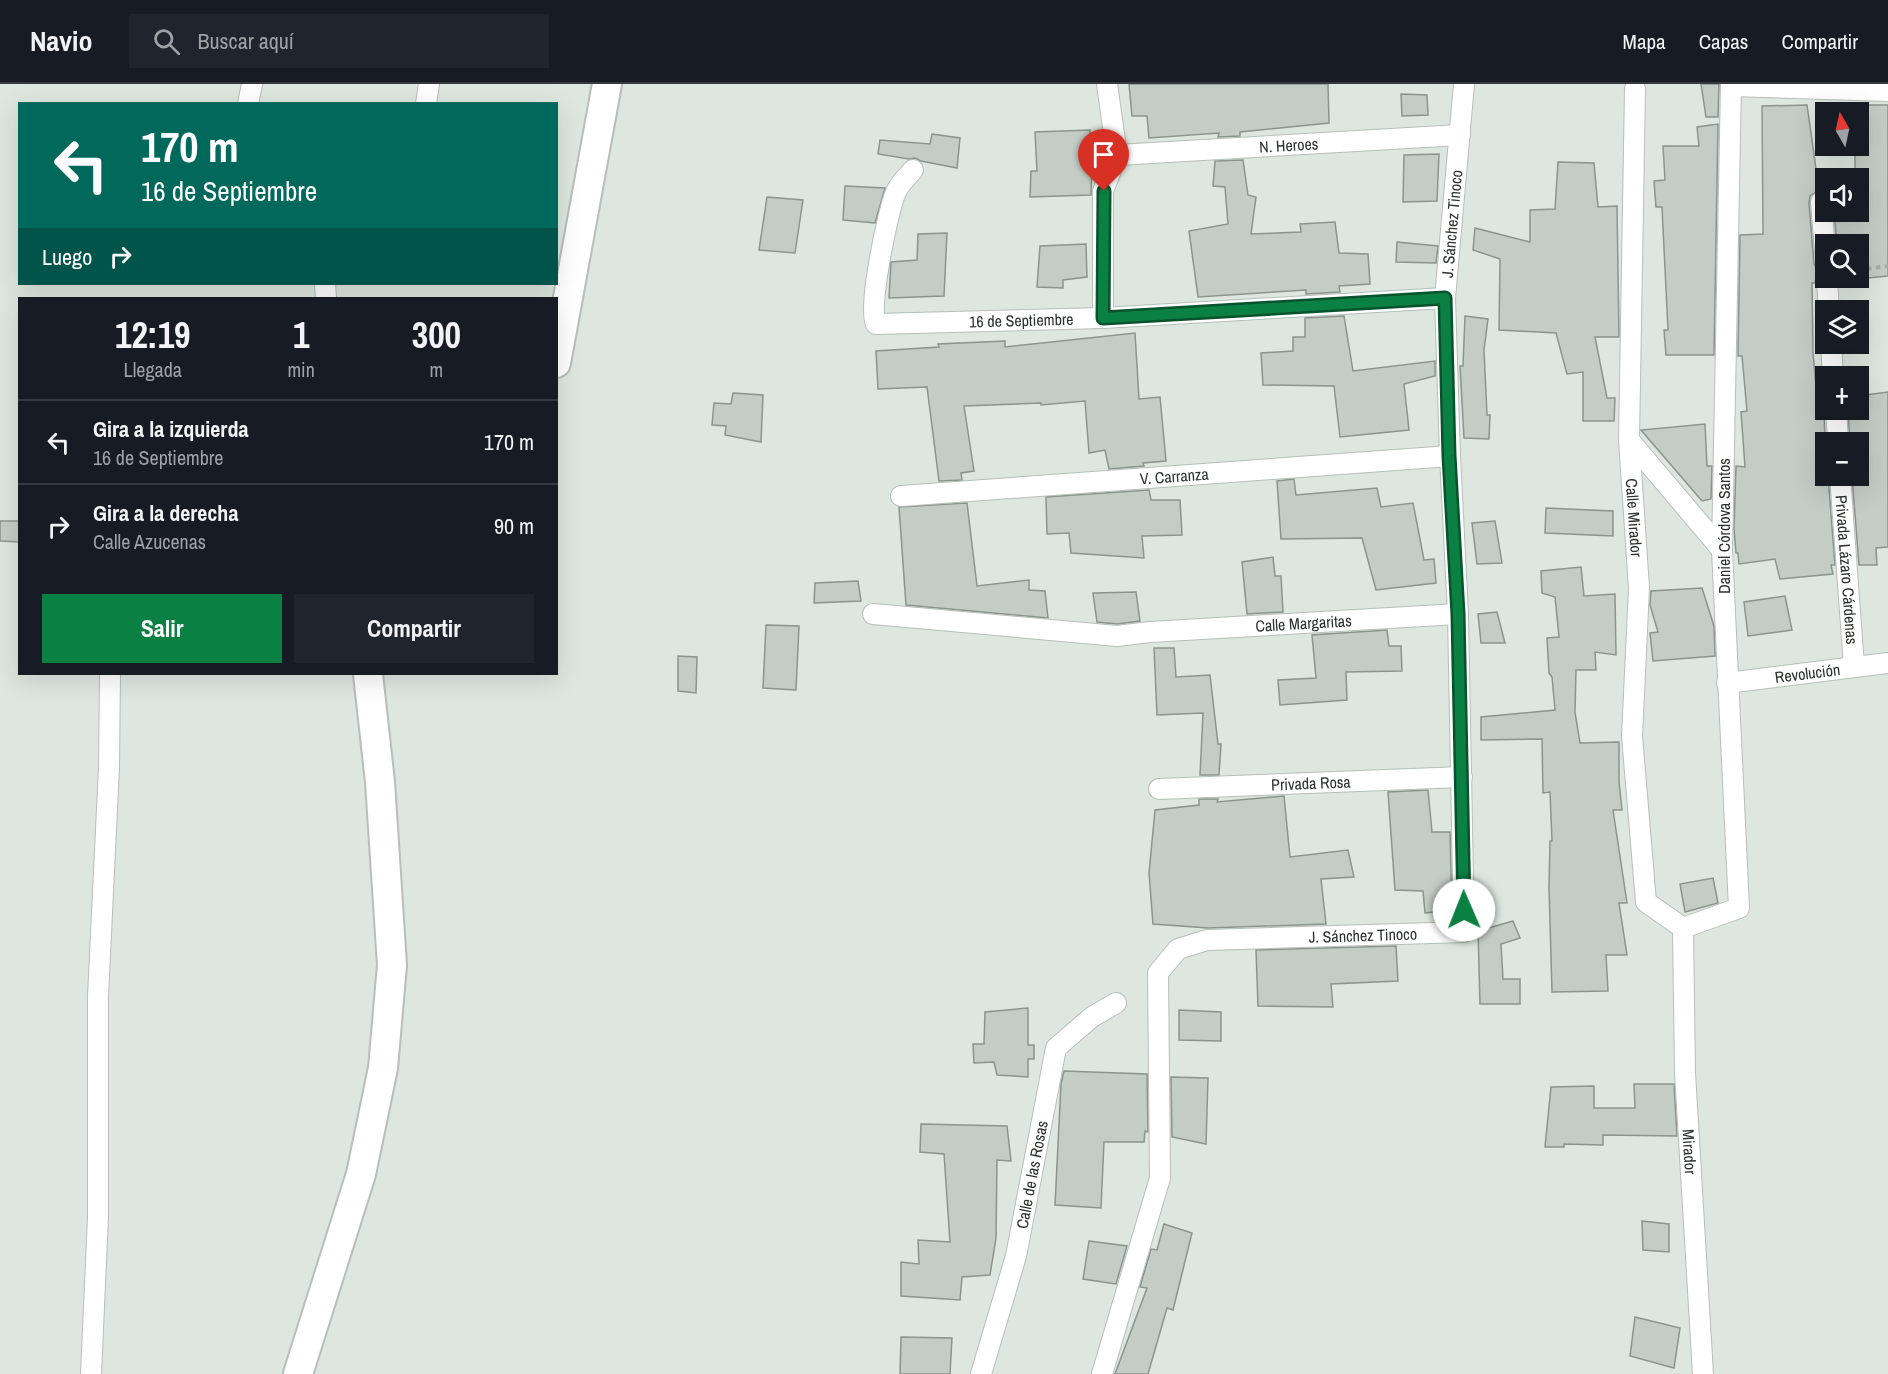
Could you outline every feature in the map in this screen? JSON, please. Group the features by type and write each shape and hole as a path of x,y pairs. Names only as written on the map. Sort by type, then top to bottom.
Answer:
{"main road":[{"path":"558,352 608,84"},
{"path":"298,1374 361,1174 383,1068 392,965 380,783 368,675"}],"street":[{"path":"248,102 252,84"},
{"path":"426,102 429,84"},
{"path":"1103,318 1104,191 1117,155 1107,84"},
{"name":"J. Sánchez Tinoco","path":"1102,1374 1160,1178 1158,973 1178,949 1207,940 1464,932 1458,614 1449,456 1445,298 1464,84"},
{"path":"1731,85 1888,91"},
{"name":"Daniel Córdova Santos","path":"1683,928 1739,908 1722,550 1731,85"},
{"name":"Calle Mirador","path":"1635,89 1629,440 1638,588 1632,736 1646,902 1683,928"},
{"name":"N. Heroes","path":"1117,155 1460,135"},
{"name":"16 de Septiembre","path":"913,170 896,191 884,239 873,301 873,320 876,324 884,326 1103,318 1445,298"},
{"path":"1629,440 1722,550"},
{"name":"V. Carranza","path":"901,496 1449,456"},
{"name":"Privada Lázaro Cárdenas","path":"1841,486 1854,666"},
{"name":"Calle Margaritas","path":"873,614 1117,636 1150,632 1458,614"},
{"name":"Revolución","path":"1728,683 1888,663"},
{"path":"91,1374 98,1217 98,996 110,767 110,675"},
{"name":"Privada Rosa","path":"1159,789 1462,777"},
{"name":"Mirador","path":"1683,928 1685,1073 1703,1374"},
{"name":"Calle de las Rosas","path":"981,1374 1016,1256 1056,1047 1092,1017 1116,1003"}],"path":[{"path":"1869,269 1888,266"}],"building":[{"path":"1129,84 1328,84 1329,123 1240,132 1240,136 1218,137 1219,133 1149,138 1147,116 1132,116"},
{"path":"1701,84 1719,84 1718,117 1706,117"},
{"path":"1401,94 1427,95 1428,115 1402,116"},
{"path":"1807,105 1816,168 1815,193 1810,196 1809,203 1815,266 1815,283 1812,283 1815,420 1824,420 1825,432 1815,432 1815,486 1829,486 1835,565 1831,565 1833,574 1780,579 1775,559 1739,564 1738,553 1736,553 1734,529 1736,466 1745,467 1741,412 1747,411 1742,356 1738,356 1740,235 1763,234 1762,106"},
{"path":"1869,105 1888,105 1888,276 1869,278 1869,234 1836,234 1835,222 1869,222 1869,168 1855,168 1855,156 1869,156"},
{"path":"1718,124 1714,355 1666,355 1664,330 1668,330 1662,207 1656,207 1654,181 1665,180 1663,146 1699,146 1697,127"},
{"path":"1090,130 1091,195 1030,197 1031,171 1037,171 1035,132"},
{"path":"932,134 960,138 957,168 915,158 878,154 880,140 930,144"},
{"path":"1439,154 1437,201 1403,202 1404,155"},
{"path":"1243,160 1248,195 1256,197 1251,234 1301,232 1300,224 1335,222 1339,253 1368,254 1370,284 1339,286 1340,292 1306,294 1306,290 1198,297 1189,231 1228,224 1225,187 1213,186 1215,161"},
{"path":"1558,162 1594,163 1598,207 1617,206 1619,337 1595,337 1607,398 1615,398 1614,421 1583,421 1583,372 1567,374 1556,333 1499,330 1500,259 1473,250 1475,228 1530,242 1530,210 1555,209"},
{"path":"845,186 885,188 875,223 843,220"},
{"path":"767,197 803,200 795,253 759,250"},
{"path":"947,233 944,296 889,298 891,262 917,260 918,234"},
{"path":"1397,242 1438,246 1436,263 1396,262"},
{"path":"1086,244 1087,277 1063,280 1063,288 1037,287 1040,246"},
{"path":"1344,316 1353,371 1435,361 1435,376 1404,384 1409,430 1340,437 1334,386 1263,385 1261,353 1293,351 1293,337 1305,337 1305,318"},
{"path":"1465,316 1488,319 1484,350 1487,415 1490,415 1489,439 1464,438 1460,366 1463,366"},
{"path":"1135,333 1139,399 1160,397 1166,461 1143,463 1144,466 1109,469 1105,450 1089,453 1085,401 1041,405 1041,403 964,406 974,471 961,473 962,480 939,481 927,387 878,389 876,351 939,347 938,344 1005,341 1005,347"},
{"path":"1888,392 1888,547 1876,548 1877,565 1859,565 1853,486 1869,486 1869,432 1849,432 1849,420 1869,420 1869,395"},
{"path":"733,393 763,395 761,442 725,435 726,426 712,425 714,403 731,404"},
{"path":"1705,424 1707,466 1712,466 1711,499 1702,501 1641,430"},
{"path":"1294,479 1296,495 1377,488 1381,507 1413,503 1424,560 1434,559 1436,583 1376,590 1362,538 1281,539 1277,481"},
{"path":"1149,490 1151,500 1180,500 1182,535 1142,536 1144,558 1071,553 1069,533 1047,534 1046,497"},
{"path":"967,503 977,586 1029,580 1029,590 1045,591 1048,618 906,605 899,507"},
{"path":"1546,508 1613,511 1613,536 1545,533"},
{"path":"0,521 18,521 18,542 0,541"},
{"path":"1495,521 1502,563 1477,564 1472,523"},
{"path":"1273,557 1275,576 1281,576 1283,612 1247,614 1242,562"},
{"path":"1581,567 1584,596 1615,594 1616,655 1595,652 1596,670 1576,670 1575,712 1580,743 1619,742 1622,810 1613,810 1627,903 1619,903 1627,955 1606,955 1608,991 1552,992 1549,887 1550,841 1552,841 1550,792 1543,793 1542,739 1481,740 1481,717 1555,710 1552,677 1549,673 1547,638 1559,637 1555,597 1542,593 1541,571"},
{"path":"858,581 861,601 814,603 815,583"},
{"path":"1702,588 1714,626 1715,656 1653,661 1650,633 1658,632 1650,605 1651,591"},
{"path":"1136,592 1140,621 1117,624 1097,622 1093,593"},
{"path":"1785,596 1792,630 1748,636 1744,602"},
{"path":"1497,612 1505,643 1481,643 1478,614"},
{"path":"766,625 799,626 796,690 763,688"},
{"path":"1387,630 1389,646 1401,646 1402,671 1346,672 1347,700 1280,705 1278,680 1316,678 1312,635"},
{"path":"1154,648 1174,648 1176,677 1210,675 1218,744 1221,744 1219,775 1200,775 1203,713 1157,715"},
{"path":"678,656 697,657 696,693 678,691"},
{"path":"1428,790 1432,832 1450,832 1452,910 1425,913 1423,891 1395,890 1388,792"},
{"path":"1284,796 1290,857 1348,850 1354,877 1321,879 1326,924 1208,928 1153,924 1149,873 1155,810 1199,805 1199,799 1218,799 1217,802"},
{"path":"1713,878 1718,903 1685,912 1680,884"},
{"path":"1513,921 1520,938 1501,944 1503,979 1520,979 1520,1004 1480,1004 1478,931"},
{"path":"1396,946 1398,981 1331,984 1333,1007 1258,1006 1256,950"},
{"path":"1028,1008 1028,1045 1034,1045 1034,1059 1028,1059 1028,1077 997,1075 994,1062 974,1063 973,1044 984,1044 985,1012"},
{"path":"1179,1010 1221,1012 1221,1041 1179,1040"},
{"path":"1064,1071 1147,1074 1148,1132 1145,1131 1144,1142 1104,1142 1101,1208 1055,1205 1061,1084"},
{"path":"1171,1077 1208,1078 1206,1144 1172,1137"},
{"path":"1634,1084 1674,1084 1677,1136 1603,1135 1603,1145 1564,1144 1564,1147 1545,1147 1551,1087 1594,1086 1594,1108 1635,1108"},
{"path":"921,1124 1007,1126 1011,1161 997,1160 996,1238 990,1275 962,1277 960,1300 901,1296 901,1262 919,1264 918,1240 950,1242 944,1154 920,1152"},
{"path":"1642,1221 1669,1224 1669,1252 1643,1250"},
{"path":"1164,1224 1192,1233 1173,1310 1167,1308 1148,1374 1115,1374 1147,1288 1140,1287 1151,1249 1157,1250"},
{"path":"1089,1241 1127,1246 1116,1284 1083,1279"},
{"path":"1635,1317 1680,1328 1674,1368 1630,1356"},
{"path":"901,1337 952,1338 950,1374 900,1374"}],"route":[{"path":"1104,191 1103,318 1445,298 1449,456 1458,614 1464,910"}]}
